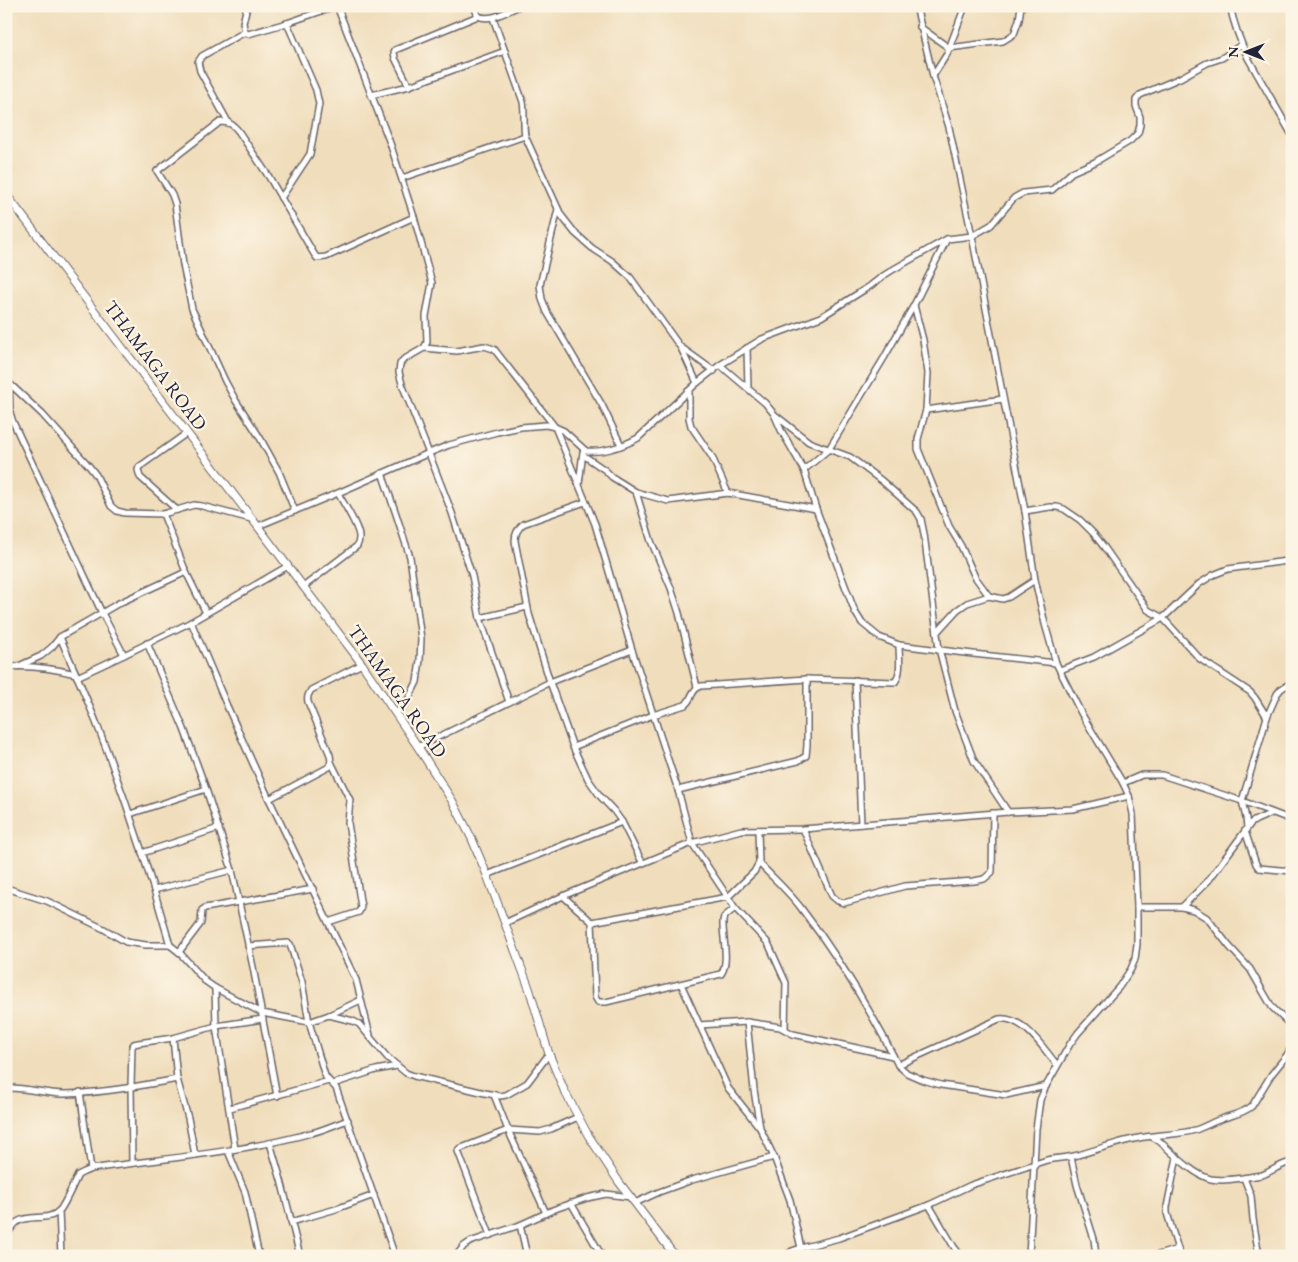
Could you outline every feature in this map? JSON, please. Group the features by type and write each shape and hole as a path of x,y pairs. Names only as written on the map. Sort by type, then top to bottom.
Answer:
{"main road":[{"name":"THAMAGA ROAD","path":"6,194 362,664 453,802 472,839 487,875 530,988 549,1054 564,1090 588,1135 619,1182 675,1256"}],"street":[{"path":"245,32 243,23 247,6"},
{"path":"414,218 326,257 317,258 239,132 228,122 200,71 198,62 202,56 245,32 248,34 287,23 337,6 390,143 402,178 414,218 432,283 426,316 426,342 424,348"},
{"path":"474,6 478,16"},
{"path":"409,86 394,58 395,50 478,16 493,18 520,6"},
{"path":"916,6 933,76 949,127 972,236 1025,511 1035,580 1045,624 1056,662 1081,713 1123,783 1129,796 1133,814 1137,907 1135,959 1131,970 1119,987 1078,1033 1057,1064 1040,1100 1029,1256"},
{"path":"933,76 949,48 964,6"},
{"path":"920,27 949,48 1003,41 1014,34 1021,6"},
{"path":"1230,6 1233,22 1248,58 1292,135"},
{"path":"493,18 523,102 526,136 561,215 575,233 630,277 681,348 698,383"},
{"path":"281,198 310,154 319,104 316,90 287,23"},
{"path":"258,526 449,445 497,432 521,427 546,425 555,426 564,431 586,450 605,450 630,443 720,365 747,348 762,339 821,317 894,269 947,239 972,236 991,225 1014,198 1023,193 1052,190 1072,172 1095,162 1130,141 1138,133 1140,125 1136,100 1140,95 1180,78 1207,63 1222,58 1242,45"},
{"path":"371,94 409,86 505,51"},
{"path":"228,122 220,122 157,171 172,195 192,309 225,381 279,472 294,511"},
{"path":"402,178 526,136"},
{"path":"558,209 540,285 542,299 547,312 602,405 621,445"},
{"path":"804,470 828,449 884,358 914,305 947,239"},
{"path":"914,305 923,340 928,373 926,410 918,439 918,449 949,526 961,546 975,577 989,596"},
{"path":"509,702 480,618 472,576 452,514 399,372 400,364 403,360 424,348 457,351 484,346 494,349 555,426 595,524 632,650 678,790 692,842 735,908 765,939 785,978 785,1029"},
{"path":"681,348 714,371"},
{"path":"747,348 748,388"},
{"path":"720,365 765,403 774,414 809,442 850,457 882,481 917,512 921,519 924,534 939,649 955,711 974,761 1008,812"},
{"path":"8,382 42,414 89,466 96,475 111,506 117,511 163,514 194,506 202,506 252,519"},
{"path":"8,382 12,422 124,656"},
{"path":"689,392 689,418 691,426 712,457 728,493"},
{"path":"926,410 1003,399"},
{"path":"774,414 804,470 816,509 855,612 862,622 879,637 899,645 1056,662"},
{"path":"177,510 140,477 138,470 139,467 187,433"},
{"path":"579,484 584,448"},
{"path":"583,455 636,492 668,501 728,493 816,509"},
{"path":"382,473 410,557 421,639 417,682 408,700 396,714"},
{"path":"573,747 653,715 679,707 689,702 697,687 671,588 652,541 636,492"},
{"path":"303,587 357,546 359,542 358,529 338,493"},
{"path":"585,502 523,524 515,535 515,541 527,607 550,682 573,747 588,779 622,822 642,862"},
{"path":"1025,511 1058,507 1080,520 1104,547 1147,609 1163,618 1200,660 1250,692 1267,717"},
{"path":"163,514 186,572 206,613"},
{"path":"1060,670 1094,658 1163,618 1199,584 1213,575 1228,569 1287,561"},
{"path":"6,667 50,668 77,675 124,656 190,622 288,566"},
{"path":"19,666 41,656 60,637 119,603 186,572"},
{"path":"937,632 961,606 989,596 1003,599 1009,597 1035,580"},
{"path":"480,618 527,607"},
{"path":"190,622 269,799 356,980 370,1038"},
{"path":"60,637 104,741 130,814 170,946"},
{"path":"147,643 184,729 232,870 263,1016 277,1096"},
{"path":"697,687 808,679 895,682 898,674 899,645"},
{"path":"418,747 550,682 632,650"},
{"path":"328,922 359,912 361,907 348,823 350,800 331,762 308,698 311,690 362,664"},
{"path":"678,790 798,760 806,756 808,679"},
{"path":"855,680 862,824"},
{"path":"1292,682 1281,689 1267,717 1242,801 1246,818 1246,830 1256,864 1259,868 1292,872"},
{"path":"269,799 326,769 331,762"},
{"path":"1123,783 1142,775 1162,775 1242,801 1292,820"},
{"path":"130,814 206,789"},
{"path":"505,923 642,862 692,842 741,830 803,829 1078,808 1129,796"},
{"path":"803,829 832,896 838,901 844,902 905,886 984,879 992,872 993,813"},
{"path":"1182,907 1208,881 1246,830 1256,820 1272,813"},
{"path":"487,875 622,822"},
{"path":"142,853 219,828"},
{"path":"592,922 728,897 754,872 759,863 758,830"},
{"path":"759,863 800,907 837,959 871,1015 898,1065 907,1073 941,1085 982,1092 1012,1094 1046,1086"},
{"path":"154,890 232,870"},
{"path":"6,888 47,901 126,942 140,945 170,946 205,981 263,1016"},
{"path":"178,952 201,923 202,910 204,909 239,901 313,889"},
{"path":"564,896 592,922 595,996 598,1002 606,1002 721,974 725,958 722,921 735,908"},
{"path":"1137,907 1182,907 1194,910 1207,918 1250,969 1272,1007 1292,1027"},
{"path":"248,946 290,944 302,982 309,1022 325,1076 336,1088 395,1256"},
{"path":"681,984 731,1094 760,1128 774,1157 790,1200 801,1248"},
{"path":"215,988 216,1026 236,1149"},
{"path":"132,1163 131,1087 132,1047 134,1044 173,1038 263,1016 309,1022 362,1000"},
{"path":"329,1015 359,1024 387,1057 406,1073 494,1095 506,1095 519,1089 527,1083 549,1054"},
{"path":"898,1065 1005,1018 1019,1023 1026,1029 1057,1064"},
{"path":"700,1025 747,1022 780,1027 793,1034 893,1056"},
{"path":"747,1022 760,1128"},
{"path":"173,1038 177,1080 188,1118 195,1155"},
{"path":"786,1256 792,1251 833,1240 929,1205 971,1185 1056,1158 1071,1157 1110,1145 1146,1137 1179,1134 1248,1110 1292,1046"},
{"path":"230,1108 397,1066"},
{"path":"6,1088 61,1094 177,1080"},
{"path":"80,1092 91,1169"},
{"path":"494,1095 546,1213"},
{"path":"490,1235 458,1151 460,1148 508,1130 540,1132 578,1117"},
{"path":"6,1236 18,1222 51,1216 59,1210 78,1175 91,1169 228,1151 270,1143 313,1133 348,1120"},
{"path":"1152,1137 1189,1167 1211,1179 1244,1178 1268,1173 1282,1164 1292,1162"},
{"path":"270,1143 282,1180 300,1256"},
{"path":"228,1151 248,1198 259,1256"},
{"path":"456,1256 470,1242 520,1225 587,1198 606,1194 633,1200 692,1180 774,1157"},
{"path":"1071,1157 1077,1185 1094,1239 1096,1256"},
{"path":"1177,1157 1167,1213 1180,1256"},
{"path":"1244,1178 1250,1196 1260,1256"},
{"path":"291,1222 336,1209 374,1195"},
{"path":"571,1203 602,1256"},
{"path":"929,1205 961,1256"},
{"path":"59,1210 61,1256"},
{"path":"520,1225 527,1256"},
{"path":"1155,1256 1178,1249"}]}
